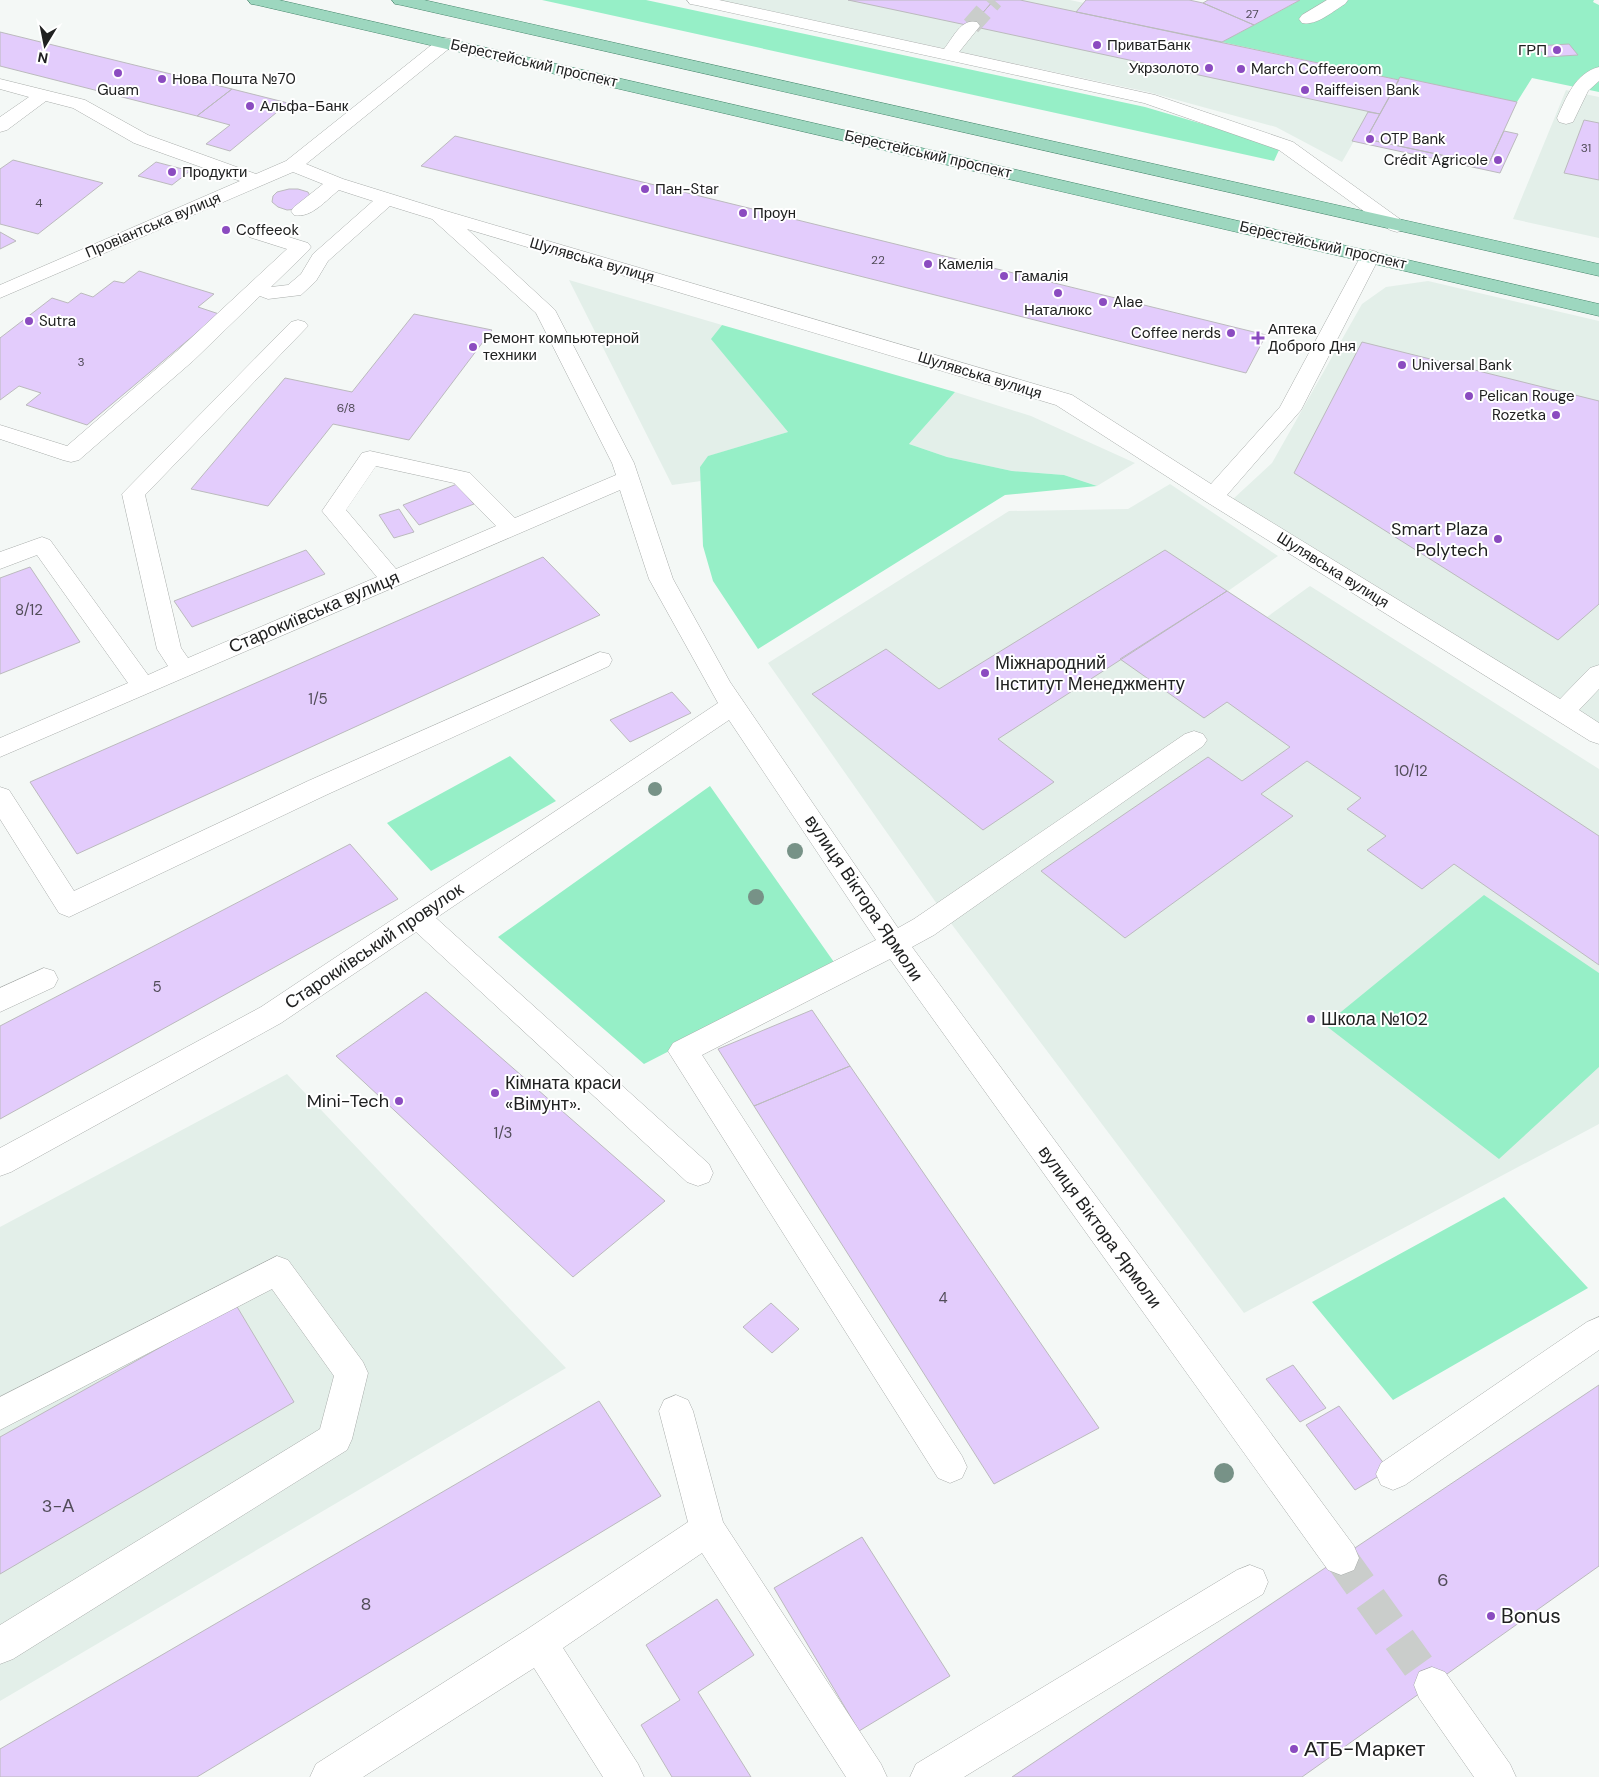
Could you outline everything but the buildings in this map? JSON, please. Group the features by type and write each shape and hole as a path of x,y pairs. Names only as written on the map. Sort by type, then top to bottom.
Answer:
{"main road":[{"name":"Берестейський проспект","path":"258,0 1599,310"},
{"name":"Берестейський проспект","path":"401,0 1599,270"}],"street":[{"path":"696,0 1149,99 1286,146 1397,226"},
{"path":"1308,19 1339,0"},
{"path":"948,55 971,26"},
{"name":"Провіантська вулиця","path":"0,292 293,165 445,43"},
{"path":"1566,118 1580,88 1599,72"},
{"path":"0,84 79,104 141,139 257,181"},
{"path":"0,126 42,95"},
{"name":"Шулявська вулиця","path":"293,165 336,183 386,199 1064,400 1213,496 1599,735"},
{"path":"301,211 336,183"},
{"path":"268,293 294,291 309,277 320,258 386,199"},
{"name":"вулиця Віктора Ярмоли","path":"439,215 545,310 623,463 661,579 720,686 894,944 1341,1558"},
{"path":"0,432 71,456 185,356 301,247 256,233"},
{"path":"1213,496 1290,410 1370,256"},
{"path":"182,668 169,649 133,494 298,326"},
{"path":"392,579 334,511 370,458 462,478 511,528"},
{"name":"Старокиївська вулиця","path":"0,748 142,685 628,478"},
{"path":"0,561 42,545 142,685"},
{"path":"0,797 69,906 317,788 600,660"},
{"path":"1562,712 1599,674"},
{"name":"Старокиївський провулок","path":"0,1163 271,1015 733,705"},
{"path":"950,1467 683,1051 894,944 944,914 1194,740"},
{"path":"417,917 698,1173"},
{"path":"0,1001 44,979"},
{"path":"0,1414 277,1270 351,1373 335,1439 0,1646"},
{"path":"1393,1474 1599,1332"},
{"path":"676,1411 707,1529 868,1777"},
{"path":"329,1777 539,1643 707,1529"},
{"path":"929,1777 1250,1582"},
{"path":"539,1643 625,1777"},
{"path":"1432,1685 1497,1777"}],"shaded area":[{"path":"717,0 1070,0 1395,69 1342,162 1276,127 1148,92"},
{"path":"1566,90 1599,97 1599,238 1513,219"},
{"path":"569,280 722,325 712,339 788,432 709,456 700,467 701,481 672,485"},
{"path":"1428,281 1599,321 1599,729 1232,500 1272,463 1362,304 1386,287"},
{"path":"955,392 1031,416 1135,463 1097,486 1064,475 1012,471 947,457 909,444"},
{"name":"Школа №102","path":"1170,484 1278,556 1228,591 1267,617 1310,586 1599,769 1599,1124 1244,1313 944,914 768,663 1009,511 1128,509"},
{"path":"287,1074 566,1368 0,1701 0,1227"}],"green space":[{"path":"542,0 646,0 1145,107 1240,135 1279,150 1274,161"},
{"path":"1300,0 1594,0 1593,2 1599,5 1599,92 1532,78 1517,102 1399,80 1222,42"},
{"path":"722,325 955,392 909,444 947,457 1012,471 1064,475 1097,486 1005,495 758,649 713,581 703,546 700,467 708,456 788,432 711,339"},
{"path":"510,756 556,801 431,871 387,823"},
{"path":"710,786 836,965 644,1064 498,937"},
{"path":"1484,895 1599,973 1599,1067 1499,1159 1325,1025"},
{"path":"1504,1197 1588,1288 1393,1400 1312,1302"}],"tunnel":[{"path":"971,26 994,0"},
{"path":"1341,1558 1432,1685"}],"place":[{"name":"ПриватБанк","path":"1097,45"},
{"name":"ГРП","path":"1557,50"},
{"name":"Укрзолото","path":"1209,68"},
{"name":"March Coffeeroom","path":"1241,69"},
{"name":"Guam","path":"118,73"},
{"name":"Нова Пошта №70","path":"162,79"},
{"name":"Raiffeisen Bank","path":"1305,90"},
{"name":"Альфа-Банк","path":"250,106"},
{"name":"OTP Bank","path":"1370,139"},
{"name":"Crédit Agricole","path":"1498,160"},
{"name":"Продукти","path":"172,172"},
{"name":"Пан-Star","path":"645,189"},
{"name":"Проун","path":"743,213"},
{"name":"Coffeeok","path":"226,230"},
{"name":"Камелія","path":"928,264"},
{"name":"Гамалія","path":"1004,276"},
{"name":"Наталюкс","path":"1058,293"},
{"name":"Alae","path":"1103,302"},
{"name":"Sutra","path":"29,321"},
{"name":"Coffee nerds","path":"1231,333"},
{"name":"Аптека Доброго Дня","path":"1258,338"},
{"name":"Ремонт компьютерной техники","path":"473,347"},
{"name":"Universal Bank","path":"1402,365"},
{"name":"Pelican Rouge","path":"1469,396"},
{"name":"Rozetka","path":"1556,415"},
{"name":"Smart Plaza Polytech","path":"1498,539"},
{"name":"Міжнародний Інститут Менеджменту","path":"985,673"},
{"name":"Школа №102","path":"1311,1019"},
{"name":"Кімната краси «Вімунт».","path":"495,1093"},
{"name":"Mini-Tech","path":"399,1101"},
{"name":"Bonus","path":"1491,1616"},
{"name":"АТБ-Маркет","path":"1294,1749"}]}
